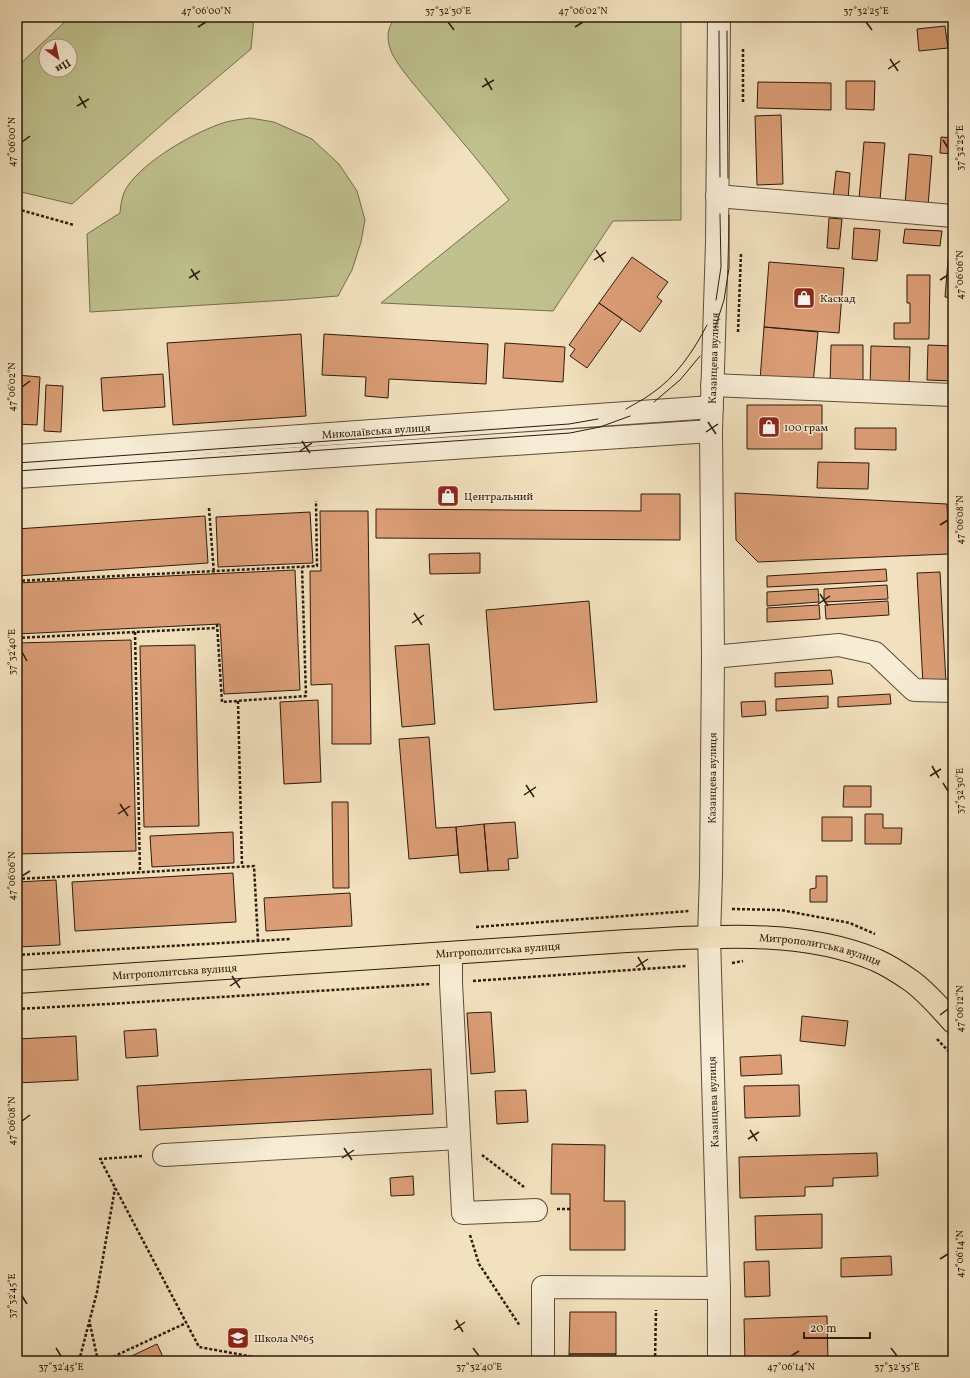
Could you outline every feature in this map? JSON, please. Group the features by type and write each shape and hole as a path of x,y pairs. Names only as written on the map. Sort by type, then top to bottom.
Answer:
{"main road":[{"name":"Митрополитська вулиця","path":"17,982 709,936 771,937 806,941 842,949 876,960 911,981 953,1022"}],"street":[{"name":"Казанцева вулиця","path":"718,1361 719,1288 709,936 713,657 711,431 717,196 719,17"},
{"path":"717,196 953,216"},
{"path":"712,385 953,395"},
{"name":"Миколаївська вулиця","path":"17,456 712,407"},
{"name":"Миколаївська вулиця","path":"17,478 711,431"},
{"path":"713,657 839,645 874,654 914,690 953,692"},
{"path":"451,954 451,983 463,1213 532,1200"},
{"path":"164,1155 459,1138"},
{"path":"543,1352 543,1287 719,1288"}],"path":[{"path":"17,209 74,225"},
{"path":"17,581 214,573 317,566 316,501"},
{"path":"210,508 214,573"},
{"path":"217,624 222,702 306,696 302,567"},
{"path":"17,638 217,628"},
{"path":"135,632 140,872"},
{"path":"238,701 242,866"},
{"path":"17,879 254,866 258,941"},
{"path":"474,927 710,910"},
{"path":"17,955 296,939"},
{"path":"731,963 748,960"},
{"path":"17,1008 108,1004 451,983 690,966"},
{"path":"936,1038 953,1056"},
{"path":"459,1138 532,1200"},
{"path":"164,1155 100,1159 199,1346 276,1361"},
{"path":"79,1361 97,1292 115,1188"},
{"path":"463,1213 479,1264 520,1326 543,1352"},
{"path":"655,1361 656,1287"},
{"path":"104,1361 186,1322"},
{"path":"89,1323 98,1361"}],"green space":[{"path":"70,17 254,17 251,49 174,114 72,204 17,191 17,67 38,47 38,78 78,78 78,38 48,38"},
{"path":"396,17 681,17 681,220 613,221 553,311 381,303 509,200 410,80 394,57 389,46 388,33"},
{"path":"250,118 274,122 312,139 339,164 357,191 365,220 361,242 352,270 338,296 90,312 87,234 120,213 122,199 127,187 135,177 158,157 186,139 214,126 229,121"}],"building":[{"path":"945,26 948,48 919,51 917,29"},
{"path":"846,81 875,81 874,110 846,109"},
{"path":"758,82 831,83 831,110 757,108"},
{"path":"781,115 783,184 757,185 755,116"},
{"path":"941,137 953,138 953,154 940,153"},
{"path":"864,142 885,143 880,200 859,199"},
{"path":"909,154 932,156 928,206 905,204"},
{"path":"836,171 850,173 848,200 833,199"},
{"path":"829,218 842,219 839,249 827,248"},
{"path":"854,228 880,230 877,261 852,259"},
{"path":"905,229 942,231 940,246 903,243"},
{"path":"949,249 953,249 953,298 945,297"},
{"path":"632,257 668,282 657,297 662,301 640,332 599,303"},
{"path":"769,262 844,268 839,333 764,327"},
{"path":"907,275 930,275 929,339 894,339 894,323 910,323 910,303 907,303"},
{"path":"599,303 622,319 587,368 570,356 575,349 569,345"},
{"path":"764,327 818,332 813,384 760,380"},
{"path":"301,334 306,416 173,425 167,343"},
{"path":"324,334 488,344 486,384 389,379 388,398 365,396 366,377 322,375"},
{"path":"505,343 565,347 563,382 503,378"},
{"path":"831,345 863,345 863,385 830,385"},
{"path":"928,345 953,346 953,381 927,380"},
{"path":"871,346 910,347 909,388 870,388"},
{"path":"163,374 165,407 103,411 101,378"},
{"path":"17,375 40,377 37,425 17,424"},
{"path":"46,385 63,386 61,432 44,431"},
{"path":"747,405 822,405 822,449 747,449"},
{"path":"855,428 896,428 896,450 855,449"},
{"path":"818,462 869,463 868,489 817,488"},
{"path":"735,493 947,504 949,554 758,562 736,540"},
{"path":"641,494 680,494 680,540 376,538 376,509 641,511"},
{"path":"320,511 368,511 371,744 332,744 332,684 311,685 310,571 321,571"},
{"path":"310,512 313,563 218,567 216,517"},
{"path":"205,516 208,563 17,576 17,529"},
{"path":"480,553 480,573 430,574 429,554"},
{"path":"886,569 887,581 767,587 767,576"},
{"path":"295,570 300,690 224,694 220,624 17,634 17,583"},
{"path":"940,572 946,683 923,684 917,573"},
{"path":"887,585 888,599 824,602 824,589"},
{"path":"818,589 819,602 767,606 767,592"},
{"path":"589,601 597,702 494,710 486,610"},
{"path":"888,601 889,615 826,619 825,605"},
{"path":"819,605 820,619 767,622 767,608"},
{"path":"131,640 136,851 17,854 17,643"},
{"path":"429,644 435,724 402,727 395,646"},
{"path":"195,645 199,826 144,827 140,646"},
{"path":"831,670 833,684 775,687 775,673"},
{"path":"890,694 891,704 838,707 838,697"},
{"path":"828,696 828,708 776,711 776,699"},
{"path":"318,700 321,782 284,784 280,702"},
{"path":"765,701 766,715 742,717 741,702"},
{"path":"429,737 436,828 456,827 458,855 409,859 399,739"},
{"path":"844,786 871,786 871,807 843,807"},
{"path":"332,802 348,802 349,888 333,888"},
{"path":"865,814 883,814 883,828 902,828 901,844 865,844"},
{"path":"822,817 852,817 852,841 822,841"},
{"path":"515,822 518,858 508,859 509,870 488,871 484,824"},
{"path":"484,824 488,871 460,873 456,827"},
{"path":"233,832 234,863 152,867 150,836"},
{"path":"233,873 236,922 75,931 72,882"},
{"path":"816,876 827,876 827,902 810,902 810,889 816,888"},
{"path":"56,880 60,945 17,947 17,882"},
{"path":"350,893 352,926 266,931 264,898"},
{"path":"491,1012 495,1072 471,1074 467,1013"},
{"path":"802,1016 848,1021 845,1046 800,1041"},
{"path":"156,1029 158,1056 126,1058 124,1031"},
{"path":"76,1036 78,1080 17,1083 17,1039"},
{"path":"781,1055 782,1074 741,1076 740,1057"},
{"path":"431,1069 433,1114 140,1130 137,1086"},
{"path":"799,1085 800,1116 745,1118 744,1086"},
{"path":"526,1090 528,1122 497,1124 495,1091"},
{"path":"552,1144 605,1145 604,1201 625,1201 625,1250 570,1250 570,1194 551,1194"},
{"path":"877,1153 878,1176 833,1178 833,1186 805,1187 805,1196 740,1198 739,1157"},
{"path":"413,1176 414,1195 391,1196 390,1178"},
{"path":"822,1214 822,1248 756,1250 755,1216"},
{"path":"891,1256 892,1275 841,1277 841,1258"},
{"path":"769,1261 770,1296 745,1297 744,1262"},
{"path":"570,1312 616,1312 616,1354 569,1354"},
{"path":"827,1316 828,1361 745,1361 744,1319"},
{"path":"157,1344 165,1361 121,1361"},
{"path":"569,1354 616,1354 615,1361 569,1361"}],"tram line":[{"path":"719,31 720,177"},
{"path":"727,31 728,178"},
{"path":"716,300 721,267 720,214"},
{"path":"715,328 724,300 729,268 729,215"},
{"path":"626,409 648,396 676,372 696,345 707,325"},
{"path":"654,402 680,380 700,356"},
{"path":"17,471 570,433 600,427 630,416"},
{"path":"17,463 569,424 598,419"}],"place":[{"name":"Каскад","path":"804,298"},
{"name":"100 грам","path":"769,427"},
{"name":"Центральний","path":"448,496"},
{"name":"Школа №65","path":"238,1338"}]}
